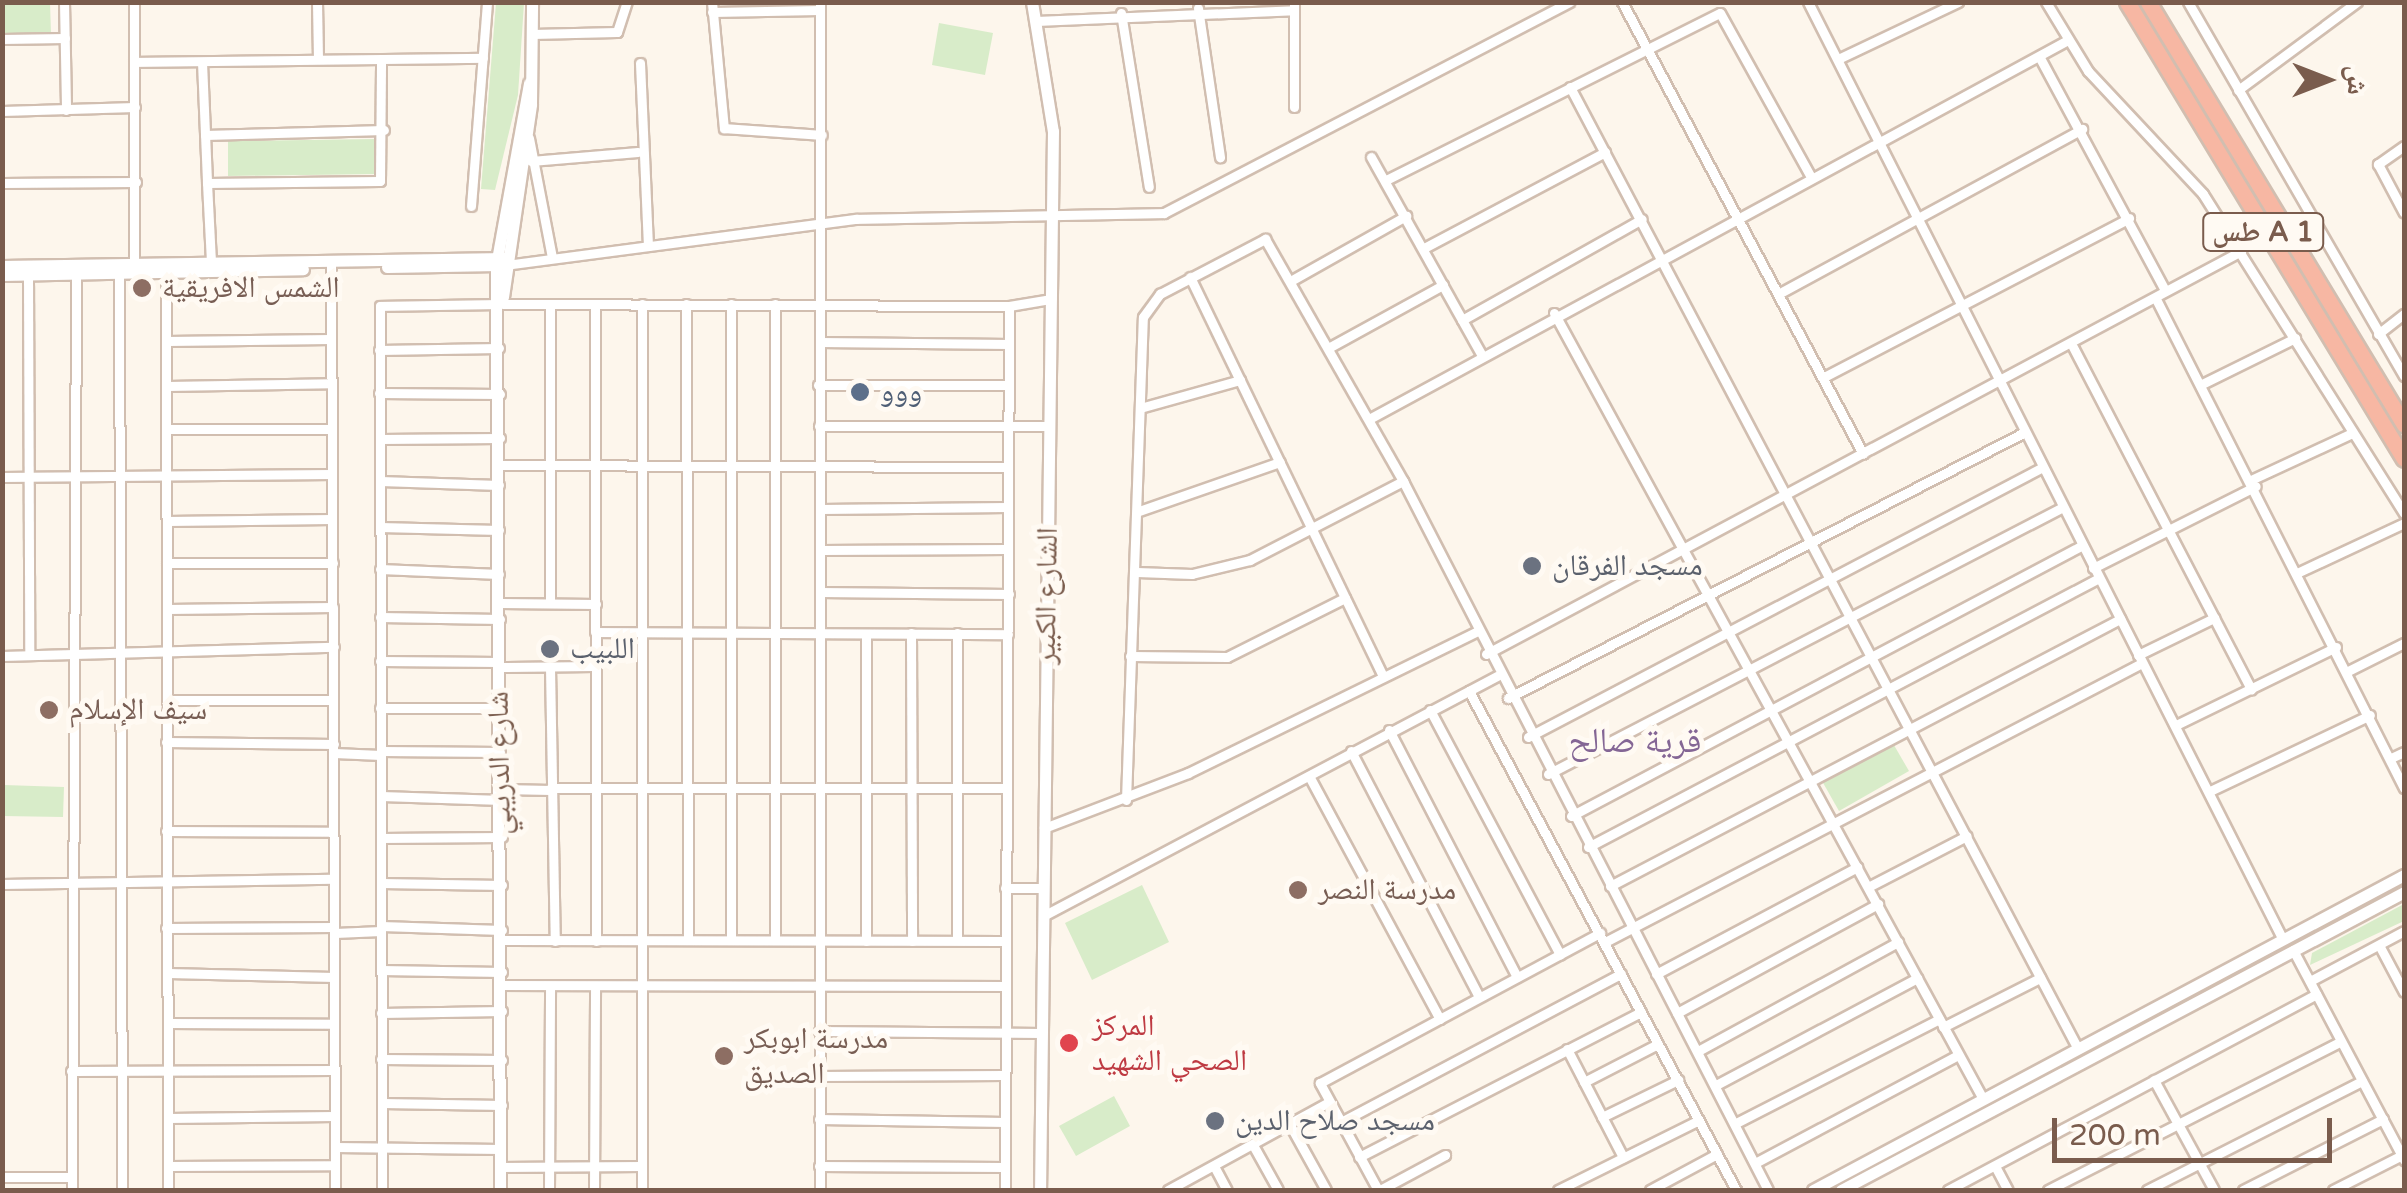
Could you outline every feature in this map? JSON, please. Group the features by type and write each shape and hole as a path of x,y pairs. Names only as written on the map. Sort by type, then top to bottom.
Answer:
{"highway":[{"name":"طس A 1","path":"2126,2 2404,459"},
{"name":"طس A 1","path":"2148,2 2404,425"}],"street":[{"path":"64,2 66,110"},
{"path":"134,2 134,269"},
{"path":"317,2 318,57"},
{"path":"470,206 487,2"},
{"path":"504,261 528,83 532,2"},
{"path":"532,34 617,32 626,2"},
{"name":"الشارع الكبير","path":"1032,2 1053,131 1040,1190"},
{"path":"2,266 134,269 211,263 504,261 824,222 1127,220 1177,208 1569,2"},
{"path":"1622,2 1742,216 1863,454"},
{"path":"1808,2 2005,380 2022,434 2176,725 2282,938"},
{"path":"1838,59 1958,2"},
{"path":"2046,2 2068,40 2241,251 2404,513"},
{"path":"2188,2 2404,376"},
{"path":"2238,90 2357,2"},
{"path":"820,1190 818,635 822,550 818,385 824,222 820,6 712,7 724,128 822,135"},
{"path":"1036,21 1120,13 1138,7 1294,6 1294,107"},
{"path":"1198,8 1220,157"},
{"path":"1120,13 1149,186"},
{"path":"1386,180 1648,47 1727,16 1811,177"},
{"path":"2,39 65,38"},
{"path":"1369,419 1662,254 1742,216 2068,40"},
{"path":"207,183 380,180 384,130 381,58"},
{"path":"134,62 483,58"},
{"path":"2040,58 2164,288"},
{"path":"202,62 211,263"},
{"path":"640,63 638,152 648,246"},
{"path":"528,83 531,162 552,258"},
{"path":"1570,86 1662,254 1826,580 1968,836 2078,1049"},
{"path":"2,110 135,107"},
{"path":"504,261 528,125"},
{"path":"205,135 384,130"},
{"path":"1780,293 2082,130"},
{"path":"2404,146 2378,168 2404,213"},
{"path":"531,162 638,152"},
{"path":"1424,248 1605,152"},
{"path":"1371,157 1481,354"},
{"path":"2,184 136,182"},
{"path":"1294,279 1406,216"},
{"path":"1824,378 2128,218"},
{"path":"1462,320 1642,219"},
{"path":"1126,800 1143,317 1190,277 1266,239 1294,279 1403,481 1496,676 1678,1013 1768,1190"},
{"path":"1486,654 1784,494 2073,347 2157,301 2164,288 2241,251"},
{"name":"شارع الدريبي","path":"500,1190 498,342 504,261"},
{"path":"2,275 118,274 134,269 166,273 331,264"},
{"path":"331,264 335,1190"},
{"path":"166,273 168,1190"},
{"path":"72,1190 76,274"},
{"path":"118,274 122,474 122,1190"},
{"path":"28,275 30,654"},
{"path":"1190,277 1383,676"},
{"path":"1330,346 1443,284"},
{"path":"382,1190 382,304 1009,306 1051,300"},
{"path":"2157,301 2255,483 2404,788"},
{"path":"550,304 550,604"},
{"path":"595,304 596,941"},
{"path":"642,304 642,1190"},
{"path":"686,304 688,939"},
{"path":"731,304 731,939"},
{"path":"775,304 775,940"},
{"path":"1005,1190 1009,306"},
{"path":"1554,313 1688,546 1983,1099"},
{"path":"2378,334 2404,314"},
{"path":"2202,384 2295,338"},
{"path":"167,341 331,339"},
{"path":"379,350 498,342"},
{"path":"820,342 1009,344"},
{"path":"2073,347 2251,689"},
{"path":"1140,408 1240,380"},
{"path":"167,386 331,382"},
{"path":"818,385 1009,386"},
{"path":"380,393 500,394"},
{"path":"818,426 1049,426"},
{"path":"167,428 332,429"},
{"path":"2093,568 2352,432"},
{"path":"1508,698 2022,434"},
{"path":"380,439 500,438"},
{"path":"1139,510 1280,462"},
{"path":"499,465 1008,467"},
{"path":"1528,737 2040,468"},
{"path":"2,477 332,474"},
{"path":"380,481 499,485"},
{"path":"1137,572 1231,566 1403,481"},
{"path":"821,508 1007,507"},
{"path":"1548,774 2060,508"},
{"path":"167,521 332,519"},
{"path":"2300,572 2404,523"},
{"path":"380,527 499,530"},
{"path":"1571,816 1772,705 2081,546"},
{"path":"822,550 1007,549"},
{"path":"167,563 333,563"},
{"path":"380,569 499,574"},
{"path":"1588,847 2099,578"},
{"path":"820,592 1009,594"},
{"path":"1130,656 1228,657 1344,598"},
{"path":"500,602 596,604"},
{"path":"167,609 333,607"},
{"path":"380,617 500,619"},
{"path":"1445,1156 1379,1190 1327,1104 1320,1083 1560,954 1632,928 2214,618"},
{"path":"1610,886 2120,619"},
{"path":"595,632 1008,634"},
{"path":"1044,828 1126,800 1476,632"},
{"path":"957,633 958,940"},
{"path":"866,634 866,941"},
{"path":"911,634 912,940"},
{"path":"2348,670 2404,643"},
{"path":"2,656 120,649 334,647"},
{"path":"2176,725 2336,647"},
{"path":"380,661 594,666"},
{"path":"550,667 555,941"},
{"path":"1043,916 1496,676"},
{"path":"1469,690 1736,1190"},
{"path":"168,700 334,700"},
{"path":"380,708 499,708"},
{"path":"1430,710 1560,954"},
{"path":"2210,792 2370,715"},
{"path":"1388,730 1517,977"},
{"path":"166,742 380,753 500,752"},
{"path":"1351,750 1479,998"},
{"path":"2391,758 2404,752"},
{"path":"1309,776 1440,1018"},
{"path":"381,796 595,788 1004,788"},
{"path":"166,831 333,832"},
{"path":"1868,886 1968,836"},
{"path":"381,838 502,837"},
{"path":"1656,974 1857,866"},
{"path":"1814,1190 2404,875"},
{"path":"2,884 333,879"},
{"path":"381,883 502,885"},
{"path":"1004,888 1044,888"},
{"path":"1841,1190 2404,892"},
{"path":"2368,893 2376,906"},
{"path":"1678,1013 1878,904"},
{"path":"166,928 381,929 555,941 1004,942"},
{"path":"2310,981 2404,931"},
{"path":"1698,1051 1898,942"},
{"path":"2379,945 2404,992"},
{"path":"2293,950 2403,1158 2333,1190"},
{"path":"381,970 502,978 550,986 1004,986"},
{"path":"168,974 334,977"},
{"path":"1340,1123 1621,974"},
{"path":"1716,1085 1917,978"},
{"path":"1736,1123 2040,978"},
{"path":"549,1190 550,986"},
{"path":"594,1190 595,986"},
{"path":"1948,1190 2316,994"},
{"path":"381,1012 502,1012"},
{"path":"1359,1157 1641,1012"},
{"path":"168,1024 334,1024"},
{"path":"818,1032 1042,1032"},
{"path":"2048,1190 2340,1042"},
{"path":"1584,1082 1658,1044"},
{"path":"1567,1049 1622,1157"},
{"path":"1755,1163 1958,1055"},
{"path":"382,1059 502,1060"},
{"path":"71,1071 334,1070"},
{"path":"819,1076 1004,1075"},
{"path":"1602,1117 1678,1080"},
{"path":"2154,1080 2214,1190"},
{"path":"2148,1190 2362,1082"},
{"path":"382,1102 502,1106"},
{"path":"1173,1189 1327,1104"},
{"path":"168,1118 334,1116"},
{"path":"819,1119 1005,1122"},
{"path":"2243,1190 2384,1119"},
{"path":"1558,1190 1699,1120"},
{"path":"1290,1125 1326,1190"},
{"path":"1254,1145 1278,1190"},
{"path":"335,1147 501,1149"},
{"path":"1650,1190 1717,1154"},
{"path":"168,1166 335,1165"},
{"path":"500,1168 642,1166"},
{"path":"819,1166 1005,1167"},
{"path":"1214,1166 1228,1190"},
{"path":"1995,1166 2008,1190"},
{"path":"2,1177 72,1177"},
{"path":"30,1178 30,1190"},
{"path":"490,1190 500,1190"}],"green space":[{"path":"3,3 50,3 51,35 3,35"},
{"path":"496,3 524,3 518,95 495,190 481,189"},
{"path":"939,23 993,33 985,75 932,65"},
{"path":"376,139 376,174 228,176 228,141"},
{"path":"1891,740 1909,771 1839,811 1822,781"},
{"path":"4,785 64,787 63,817 3,816"},
{"path":"1142,885 1169,942 1092,980 1065,923"},
{"path":"2404,904 2404,921 2310,965 2312,953"},
{"path":"1114,1096 1130,1126 1076,1156 1059,1126"}],"place":[{"name":"الشمس الافريقية","path":"142,288"},
{"name":"ووو","path":"860,392"},
{"name":"مسجد الفرقان","path":"1532,566"},
{"name":"اللبيب","path":"550,649"},
{"name":"سيف الإسلام","path":"49,710"},
{"name":"مدرسة النصر","path":"1298,890"},
{"name":"المركز الصحي الشهيد","path":"1069,1043"},
{"name":"مدرسة ابوبكر الصديق","path":"724,1056"},
{"name":"مسجد صلاح الدين","path":"1215,1121"}],"district":[{"name":"قرية صالح","path":"1635,741"}]}
